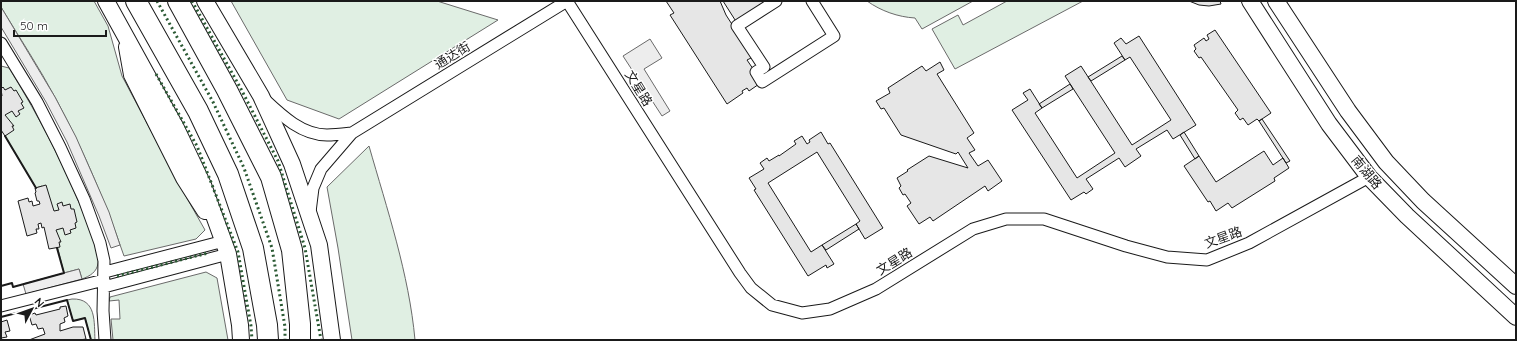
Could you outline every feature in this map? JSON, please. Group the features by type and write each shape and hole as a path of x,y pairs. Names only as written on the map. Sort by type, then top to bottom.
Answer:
{"highway":[{"path":"136,1 198,111 228,174 253,248 267,326 268,340"},
{"path":"178,1 227,90 271,177 292,250 300,324 300,340"}],"main road":[{"path":"106,1 184,145 203,185 226,247 240,324 241,340"},
{"path":"205,1 260,96 292,164 319,245 332,340"},
{"name":"南湖路","path":"1250,1 1329,124 1369,177 1407,216 1516,317"},
{"name":"南湖路","path":"1276,1 1348,111 1386,162 1423,201 1516,286"}],"street":[{"name":"通达街","path":"352,133 567,1"},
{"name":"文星路","path":"567,1 740,274 751,288 772,305 802,313 830,309 851,301 876,289 973,229 1006,219 1044,219 1126,246 1166,257 1207,260 1249,243 1369,177"},
{"path":"776,1 738,26 764,67 756,72 762,82 834,36 812,1"},
{"path":"1,43 39,106 72,171 102,247 104,261 103,311 105,340"},
{"path":"260,96 285,118 303,129 325,135 352,133"},
{"path":"309,216 313,188 321,169 352,133"},
{"path":"1,306 226,247"}],"green space":[{"path":"1,1 94,1 108,26 122,76 205,230 196,239 124,256 101,195 66,118 36,64 1,7"},
{"path":"231,1 437,1 498,20 339,119 287,100"},
{"path":"867,1 973,1 922,29 915,18 890,13"},
{"path":"1007,1 1083,1 955,69 932,29 958,15 963,25"},
{"path":"1,66 9,68 42,125 62,164 96,244 99,258 96,269 93,273 82,279 79,269 64,273 42,186 36,188 5,136 7,134 1,125"},
{"path":"369,146 403,266 415,340 352,340 327,187"},
{"path":"206,272 217,278 228,340 113,340 111,319 120,319 119,300 109,301 110,297"},
{"path":"67,300 80,300 90,307 94,319 95,340 91,340 85,318 73,321"}],"shaded area":[{"path":"1,7 55,97 76,137 109,212 120,245 111,248 67,142 46,102 1,27"},
{"path":"650,39 662,58 644,69 670,111 662,116 623,56"},
{"path":"79,269 82,279 26,294 23,284"}],"building":[{"path":"666,1 720,1 726,15 753,57 747,60 762,82 749,91 747,88 742,91 743,93 727,104 670,15 674,13"},
{"path":"723,1 772,1 737,23"},
{"path":"1189,1 1220,1 1221,4 1209,6 1199,5"},
{"path":"1215,30 1271,113 1259,121 1257,119 1248,125 1243,118 1240,120 1235,113 1238,110 1201,57 1199,58 1194,51 1196,49 1194,45 1204,38 1206,41 1209,39 1207,35"},
{"path":"1139,36 1196,125 1173,139 1167,130 1136,149 1141,156 1125,167 1119,158 1086,179 1093,189 1086,194 1084,192 1071,200 1012,110 1028,100 1023,93 1030,89 1042,108 1035,113 1077,178 1115,153 1065,76 1081,66 1132,145 1171,120 1130,57 1125,60 1114,43 1121,38 1126,44"},
{"path":"1122,56 1125,60 1091,81 1088,77"},
{"path":"940,62 944,70 937,74 974,133 967,138 975,150 969,153 978,166 988,160 1002,181 988,191 985,186 933,221 930,217 919,224 907,206 911,203 905,194 903,195 899,188 901,186 897,178 929,156 968,168 958,152 956,154 901,135 884,108 881,109 876,101 890,93 888,88 922,66 926,71"},
{"path":"1070,84 1073,89 1042,108 1039,104"},
{"path":"3,87 5,90 11,87 14,91 16,90 23,102 21,103 24,108 18,111 20,114 16,117 12,111 5,115 14,126 12,126 14,130 5,136 1,130 1,89"},
{"path":"1262,119 1290,161 1286,163 1259,121"},
{"path":"821,132 828,144 830,143 883,228 865,239 856,224 860,221 817,152 768,183 811,252 822,245 834,264 827,268 826,265 808,276 754,190 756,189 749,178 764,169 760,163 767,158 769,161 779,156 796,144 794,141 802,136 807,144 810,142 809,140"},
{"path":"1184,132 1199,156 1195,159 1180,135"},
{"path":"1264,151 1273,165 1283,158 1289,168 1274,178 1275,181 1232,208 1228,203 1216,211 1210,201 1208,202 1184,166 1199,156 1216,182"},
{"path":"46,185 54,211 59,210 57,204 62,202 63,206 70,204 71,209 74,209 77,222 75,223 76,228 70,230 71,233 65,235 63,228 56,230 61,242 59,242 60,247 49,249 44,227 42,228 41,223 38,224 39,229 36,229 37,233 27,236 18,201 28,198 29,202 32,201 33,206 40,204 39,201 37,201 35,188"},
{"path":"856,224 859,229 826,250 822,245"},
{"path":"66,306 68,316 64,318 65,322 60,324 60,331 73,327 83,327 86,339 29,340 45,334 43,328 38,329 36,324 32,325 29,315 35,313 36,315"},
{"path":"7,320 10,331 5,332 7,337 1,338 1,322"}],"hedge":[{"path":"157,1 213,102 244,168 272,248 285,327 285,340"},
{"path":"192,1 241,89 278,161 305,248 321,340"},
{"path":"156,74 197,146 238,252 251,326 252,340"},
{"path":"117,276 208,253"}],"wall":[{"path":"5,136 36,188"},
{"path":"1,286 12,283 13,287 64,273 57,248"},
{"path":"1,317 67,300 73,321 85,318 91,340"}]}
